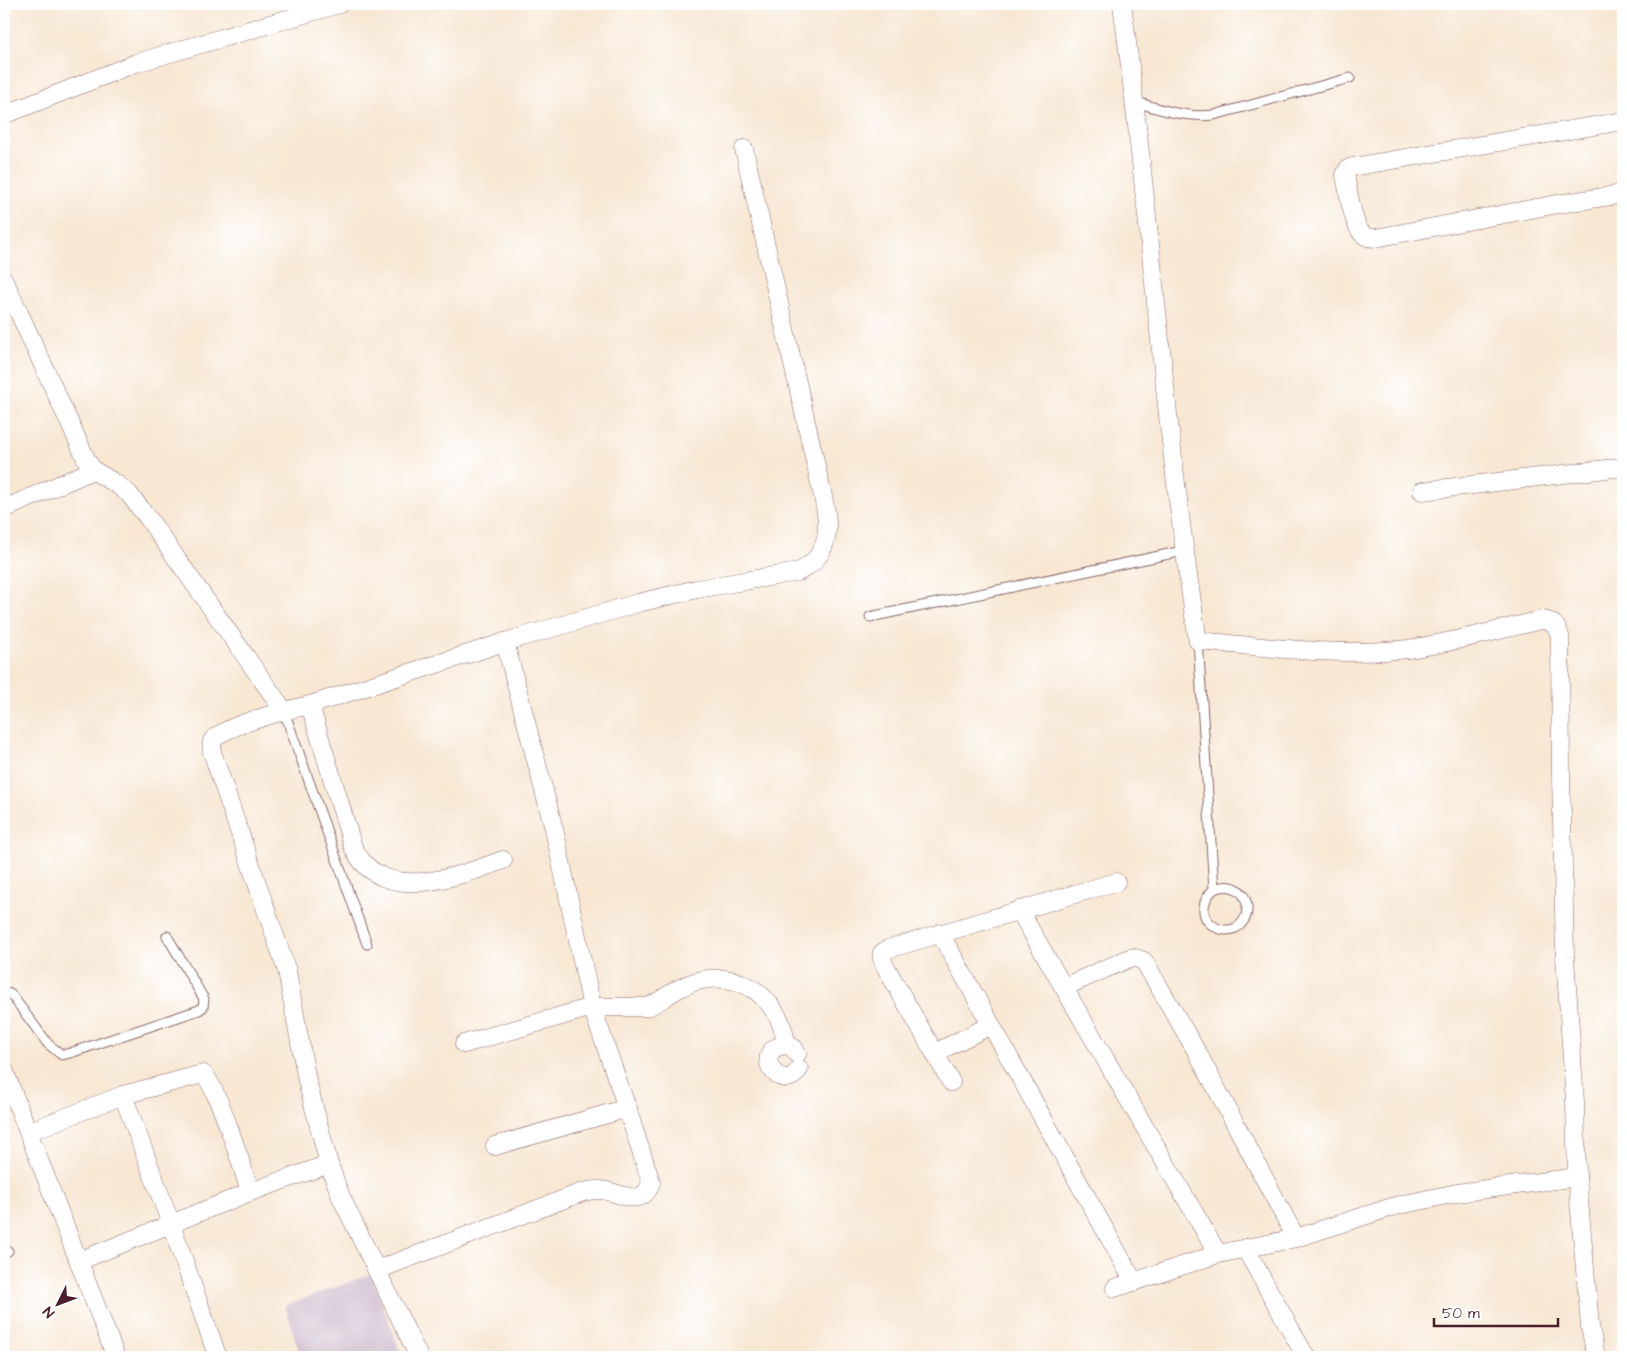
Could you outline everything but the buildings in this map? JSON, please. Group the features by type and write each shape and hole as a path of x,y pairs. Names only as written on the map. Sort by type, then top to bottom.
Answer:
{"street":[{"path":"4,115 136,63 300,10 339,4"},
{"path":"1122,4 1136,102 1183,550 1198,641 1324,651 1397,650 1434,645 1542,620 1555,625 1560,636 1565,957 1575,1102 1577,1177 1590,1326 1596,1357"},
{"path":"1623,121 1352,167 1348,169 1345,175 1354,216 1359,229 1366,237 1375,238 1558,204 1623,194"},
{"path":"419,1357 341,1197 329,1164 307,1081 287,971 211,746 214,738 224,732 284,710 310,705 504,642 667,595 798,572 807,568 826,544 828,529 818,470 744,148"},
{"path":"4,280 82,452 93,470 129,494 284,710"},
{"path":"1422,491 1623,467"},
{"path":"4,509 93,470"},
{"path":"377,1270 583,1192 600,1190 637,1198 644,1195 651,1182 628,1108 592,1007 554,829 504,642"},
{"path":"310,705 354,847 362,863 370,870 385,878 401,881 442,880 466,874 503,860"},
{"path":"951,1082 885,966 881,956 882,953 888,949 1116,882"},
{"path":"1019,910 1218,1254"},
{"path":"940,934 1134,1282"},
{"path":"1064,988 1130,958 1144,961 1197,1052 1296,1238"},
{"path":"464,1044 592,1007 646,1007 655,1004 681,988 709,980 726,979 742,982 750,986 775,1011 794,1056"},
{"path":"934,1053 991,1024"},
{"path":"4,1070 116,1357"},
{"path":"28,1132 124,1095 201,1074 206,1075 228,1126 250,1192"},
{"path":"124,1095 172,1224 217,1355"},
{"path":"495,1146 628,1108"},
{"path":"79,1261 250,1192 329,1164"},
{"path":"1116,1288 1218,1254 1296,1238 1395,1206 1457,1193 1577,1177"},
{"path":"1245,1248 1306,1357"}],"lane":[{"path":"1136,102 1170,112 1203,116 1214,115 1350,78"},
{"path":"870,617 1183,550"},
{"path":"1198,641 1214,889 1204,902 1204,911 1206,919 1212,926 1229,930 1237,927 1244,921 1247,913 1247,904 1244,896 1231,886 1222,886 1214,889"},
{"path":"284,710 367,944"},
{"path":"4,992 13,997 48,1044 62,1055 199,1010 203,1007 204,999 167,936"}],"shaded area":[{"path":"371,1274 402,1357 301,1357 285,1306"}]}
